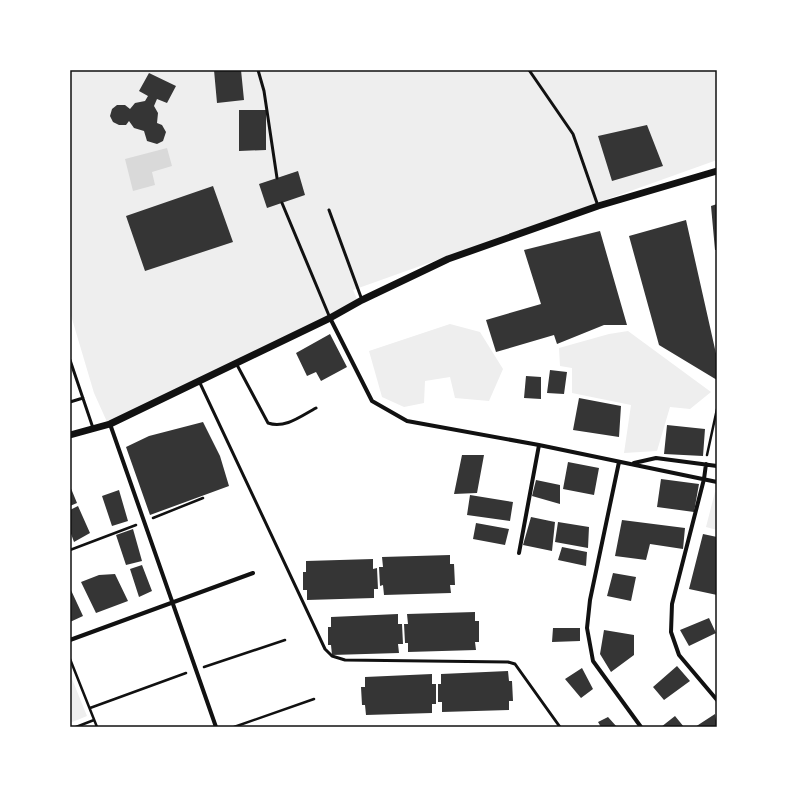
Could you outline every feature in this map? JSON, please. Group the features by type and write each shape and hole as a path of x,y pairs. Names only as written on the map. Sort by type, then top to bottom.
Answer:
{"street":[{"path":"70,435 110,424 330,318 362,300 448,259 598,206 717,170"},
{"path":"330,318 372,401 407,421 538,445 717,482"},
{"path":"110,424 216,727"},
{"path":"519,553 538,445"},
{"path":"631,464 656,458 717,466"},
{"path":"619,462 590,600 587,628 594,661 641,727"},
{"path":"706,464 704,479 672,604 671,632 679,655 717,700"},
{"path":"70,640 253,573"}],"lane":[{"path":"258,70 264,91 277,178"},
{"path":"529,70 573,134 598,206"},
{"path":"282,203 330,318"},
{"path":"329,210 362,300"},
{"path":"70,360 93,428"},
{"path":"236,363 268,423 276,426 282,425 316,408"},
{"path":"199,381 325,649 332,656 346,660 508,662 515,664 560,727"},
{"path":"70,402 83,398"}],"path":[{"path":"706,464 717,409"},
{"path":"70,659 97,727"},
{"path":"234,727 314,699"},
{"path":"76,727 94,720"}],"shaded area":[{"path":"70,70 717,70 717,160 353,290 357,299 328,317 108,424 94,393 70,312"},
{"path":"167,148 172,166 152,172 155,185 133,191 125,159"},
{"path":"450,324 480,332 503,369 489,401 455,398 450,377 425,381 424,403 404,407 382,397 369,351"},
{"path":"628,331 711,392 690,409 670,407 657,451 624,453 631,405 572,393 572,368 560,366 559,348 609,334"},
{"path":"715,492 717,492 717,530 706,527"},
{"path":"70,674 87,716 70,723"}],"building":[{"path":"214,70 241,70 244,100 217,103"},
{"path":"149,73 176,86 167,103 157,99 154,106 158,113 157,123 162,125 166,132 163,141 157,144 147,141 144,131 134,128 129,121 126,125 119,125 113,122 110,116 112,109 117,105 125,105 130,109 135,103 145,101 148,96 139,91"},
{"path":"239,110 266,110 266,150 239,151"},
{"path":"647,125 663,166 612,181 598,136"},
{"path":"298,171 305,195 267,208 259,184"},
{"path":"213,186 233,242 145,271 126,216"},
{"path":"717,204 717,250 715,250 711,206"},
{"path":"686,220 717,358 717,380 659,345 629,236"},
{"path":"600,231 627,325 604,325 557,344 554,335 496,352 486,320 541,304 524,250"},
{"path":"330,334 347,367 321,381 316,372 307,376 296,353"},
{"path":"550,370 567,372 564,394 547,393"},
{"path":"526,376 541,377 541,399 524,398"},
{"path":"579,398 621,406 619,437 573,430"},
{"path":"203,422 220,456 229,486 150,515 126,447 149,436"},
{"path":"667,425 705,429 703,456 664,454"},
{"path":"462,455 484,455 477,493 454,494"},
{"path":"568,462 599,468 594,495 563,489"},
{"path":"661,479 699,484 694,512 657,507"},
{"path":"536,480 560,485 560,504 532,496"},
{"path":"70,486 77,503 70,506"},
{"path":"119,490 128,521 112,526 102,496"},
{"path":"470,495 513,502 510,521 467,515"},
{"path":"78,506 90,533 74,542 70,531 70,510"},
{"path":"531,517 555,522 552,551 523,545"},
{"path":"622,520 685,528 683,549 650,544 646,560 615,556"},
{"path":"558,522 589,527 588,548 555,542"},
{"path":"476,523 509,529 505,545 473,539"},
{"path":"133,529 142,561 126,565 116,535"},
{"path":"703,534 717,537 717,595 689,589"},
{"path":"562,547 587,552 586,566 558,560"},
{"path":"450,555 450,564 454,564 455,585 450,585 451,593 384,595 383,585 380,586 379,567 383,567 382,557"},
{"path":"373,559 373,569 377,568 378,589 374,589 374,598 307,600 307,590 303,590 303,572 306,572 306,561"},
{"path":"142,565 152,591 139,597 130,569"},
{"path":"613,573 636,577 631,601 607,596"},
{"path":"115,574 128,601 96,613 81,582 99,575"},
{"path":"70,588 83,616 70,622"},
{"path":"475,612 475,621 479,621 479,642 475,642 476,650 408,652 408,643 405,643 404,624 408,624 407,614"},
{"path":"398,614 398,624 402,624 403,644 398,644 399,653 332,655 331,645 328,645 328,627 331,627 331,617"},
{"path":"709,618 716,633 689,646 680,630"},
{"path":"553,628 580,628 580,641 552,642"},
{"path":"604,630 634,635 634,655 611,672 600,654"},
{"path":"677,666 690,681 664,700 653,687"},
{"path":"582,668 593,689 581,698 565,679"},
{"path":"508,671 509,681 512,681 513,701 509,701 509,710 442,712 442,702 438,702 438,684 441,684 441,674"},
{"path":"432,674 432,684 436,684 436,704 432,704 432,713 366,715 365,705 362,705 361,687 365,687 365,677"},
{"path":"715,714 717,727 695,727"},
{"path":"675,716 684,727 661,727"},
{"path":"608,717 617,727 601,727 598,722"}]}
